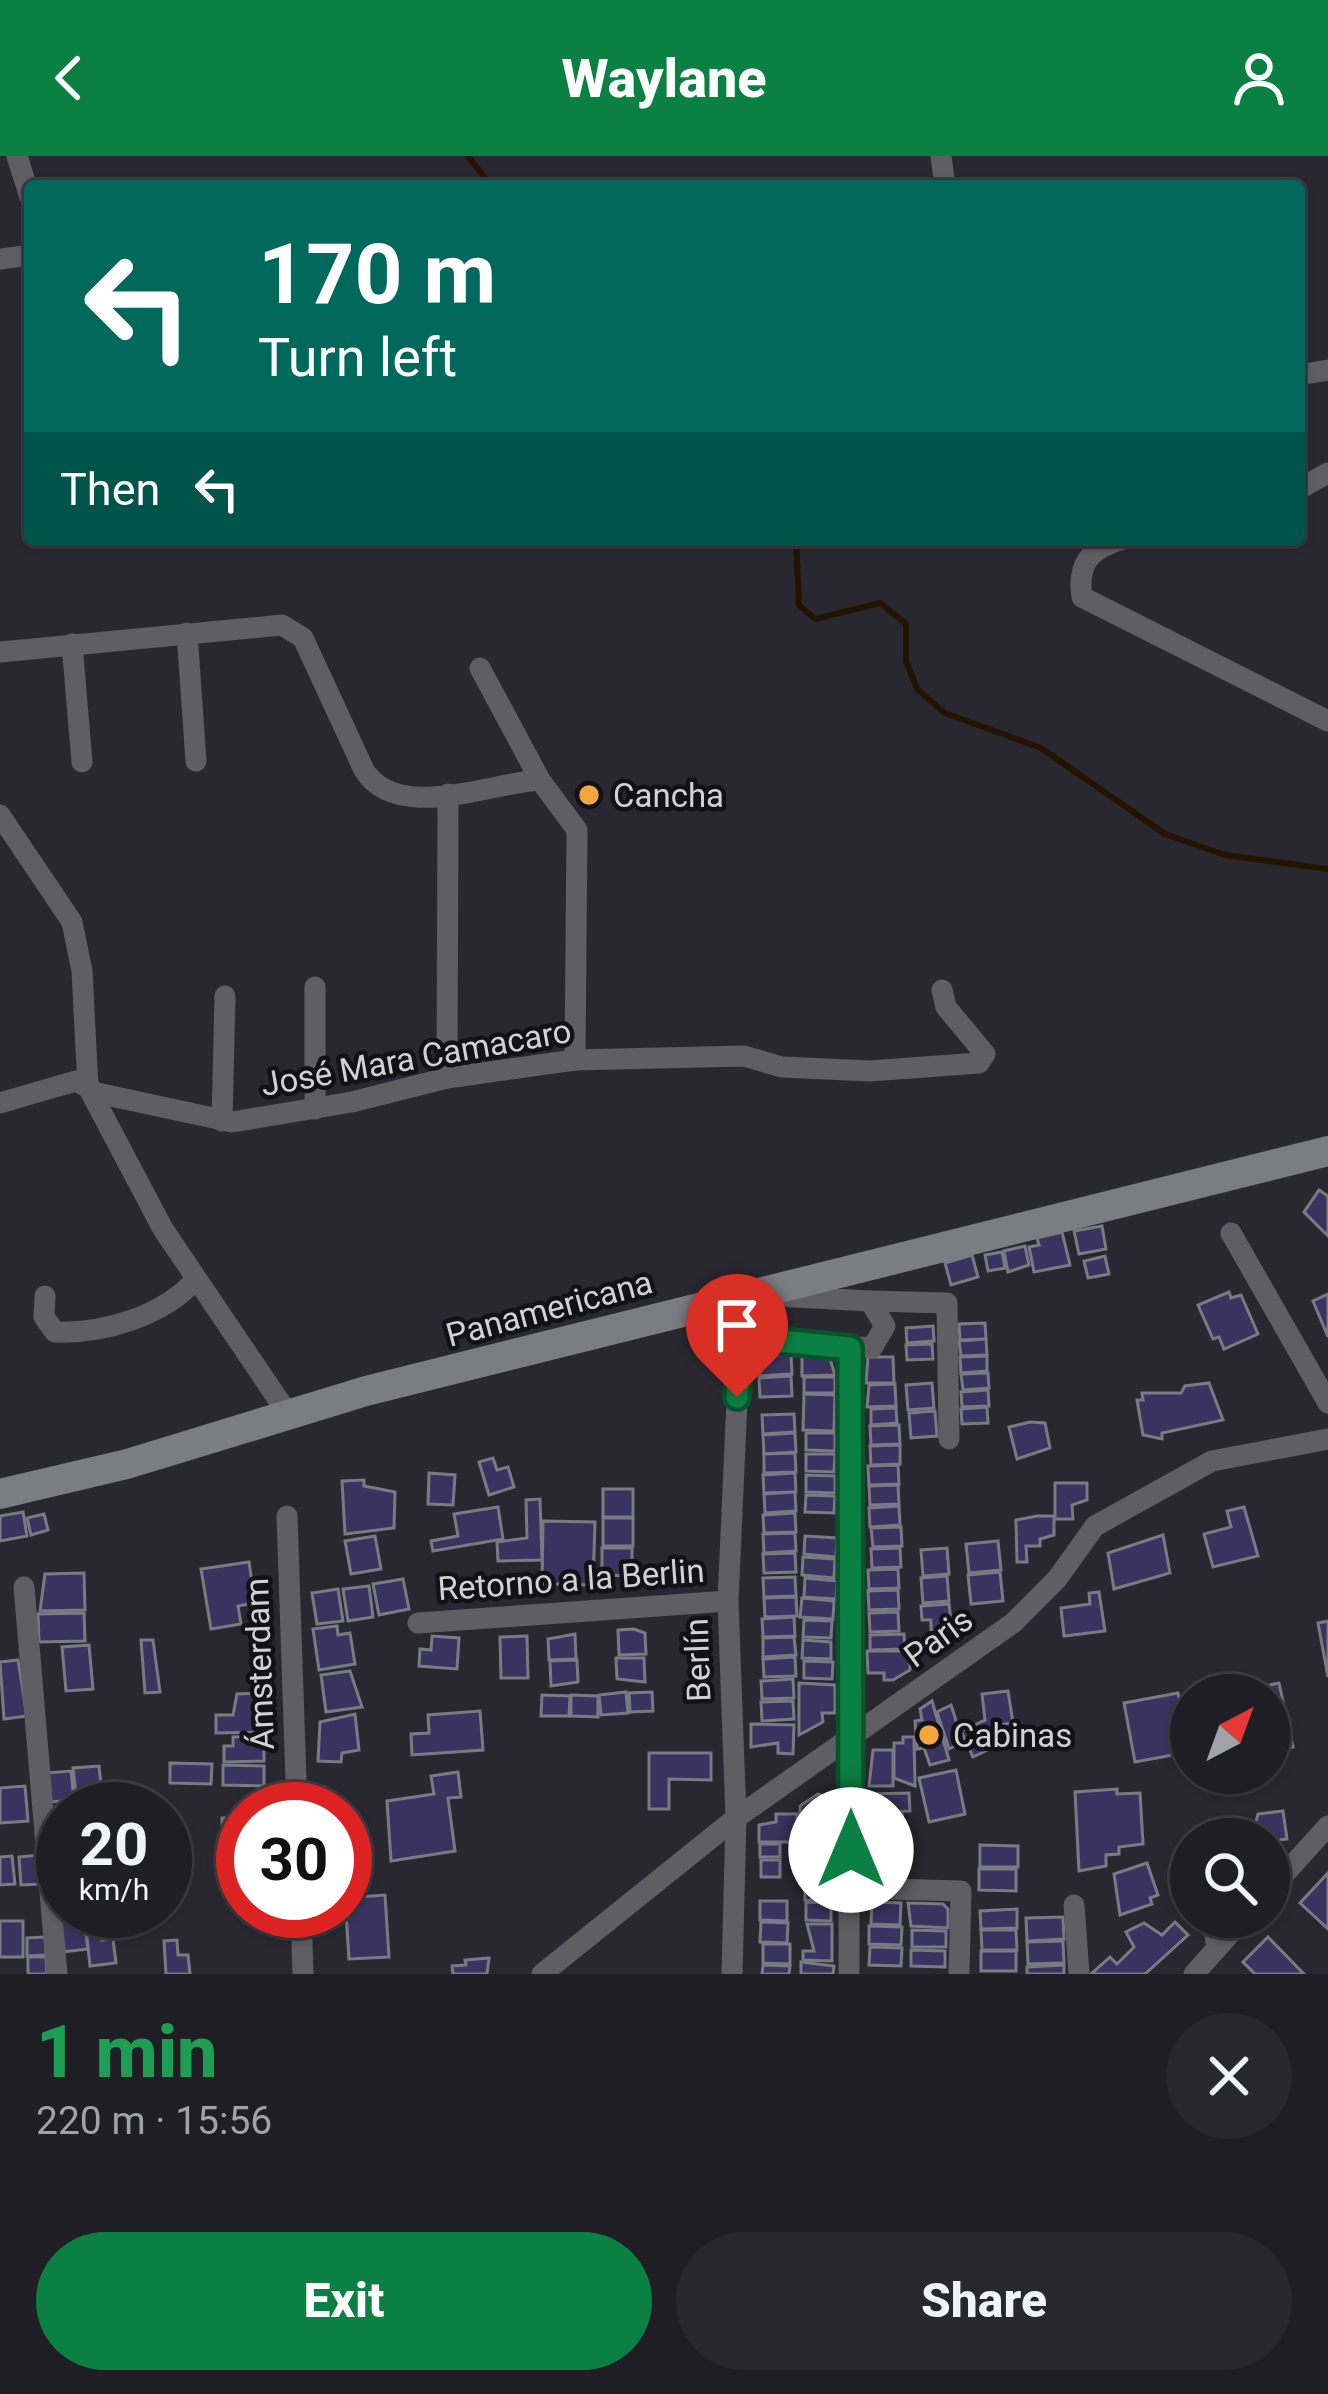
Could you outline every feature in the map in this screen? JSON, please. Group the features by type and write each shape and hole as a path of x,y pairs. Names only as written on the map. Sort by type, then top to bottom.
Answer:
{"main road":[{"name":"Panamericana","path":"0,1494 127,1464 288,1414 740,1295 1328,1151"}],"street":[{"path":"1108,546 1088,556 1078,574 1082,597 1328,722"},
{"path":"0,652 270,624 293,629 303,638 370,779 391,794 448,794 540,780"},
{"path":"187,633 196,761"},
{"path":"73,644 82,761"},
{"path":"480,668 540,780 578,833 575,1060"},
{"path":"448,794 448,1078"},
{"path":"0,815 72,922 82,971 88,1087 163,1229 288,1414"},
{"path":"315,987 315,1108"},
{"name":"José Mara Camacaro","path":"0,1103 73,1081 222,1121 315,1108 448,1078 575,1060 744,1056 782,1067 871,1071 979,1063 985,1054 946,1006 942,990"},
{"path":"222,1121 225,996"},
{"path":"1231,1233 1328,1403"},
{"path":"45,1296 44,1317 55,1332 80,1333 145,1315 181,1297 196,1280"},
{"path":"740,1295 947,1303 949,1439"},
{"path":"849,1974 850,1348 872,1348 885,1326 870,1301"},
{"name":"Berlín","path":"732,1974 736,1818 728,1601 742,1345 749,1338 850,1348"},
{"name":"Paris","path":"542,1974 736,1818 1013,1623 1057,1579 1095,1526 1212,1461 1328,1439"},
{"name":"Ámsterdam","path":"286,1516 296,1782"},
{"path":"24,1586 57,1974"},
{"name":"Retorno a la Berlin","path":"418,1623 728,1601"},
{"path":"1290,1868 1328,1826"},
{"path":"851,1888 961,1891 959,1974"},
{"path":"1073,1905 1079,1974"},
{"path":"302,1938 303,1974"},
{"path":"1215,1938 1217,1948"},
{"path":"1194,1974 1226,1938"}],"building":[{"path":"1319,1190 1328,1196 1328,1236 1304,1212"},
{"path":"1102,1226 1106,1249 1079,1254 1074,1231"},
{"path":"1062,1232 1070,1265 1034,1272 1029,1247 1039,1245 1037,1238"},
{"path":"1025,1246 1029,1265 1008,1272 1004,1251"},
{"path":"1002,1252 1005,1268 988,1271 985,1255"},
{"path":"972,1255 978,1277 951,1285 945,1263"},
{"path":"1105,1256 1109,1274 1088,1278 1084,1261"},
{"path":"1229,1292 1231,1298 1241,1295 1258,1334 1224,1349 1219,1337 1213,1339 1198,1305"},
{"path":"1328,1294 1328,1337 1313,1301"},
{"path":"985,1323 986,1339 960,1340 959,1324"},
{"path":"933,1326 934,1341 907,1343 906,1328"},
{"path":"986,1339 987,1355 961,1356 959,1341"},
{"path":"932,1344 933,1359 907,1360 906,1345"},
{"path":"802,1353 829,1355 835,1375 802,1376"},
{"path":"791,1354 792,1374 760,1376 759,1356"},
{"path":"987,1356 987,1371 961,1373 960,1357"},
{"path":"868,1357 893,1357 894,1383 866,1383"},
{"path":"988,1373 989,1388 963,1390 961,1374"},
{"path":"791,1376 792,1396 760,1397 759,1378"},
{"path":"804,1377 835,1377 835,1393 804,1393"},
{"path":"932,1383 934,1408 908,1410 906,1385"},
{"path":"1209,1383 1223,1420 1162,1433 1162,1439 1143,1435 1137,1400 1143,1400 1142,1393 1181,1393 1185,1386"},
{"path":"895,1384 896,1406 867,1407 869,1385"},
{"path":"988,1390 989,1406 962,1407 961,1392"},
{"path":"804,1394 835,1395 834,1431 803,1430"},
{"path":"987,1407 988,1423 962,1424 961,1409"},
{"path":"896,1408 897,1423 871,1425 871,1409"},
{"path":"935,1411 937,1436 911,1438 909,1413"},
{"path":"794,1414 795,1432 763,1434 762,1415"},
{"path":"1045,1423 1050,1448 1017,1459 1009,1427"},
{"path":"899,1425 900,1444 871,1445 870,1426"},
{"path":"795,1433 796,1452 764,1454 763,1435"},
{"path":"806,1433 835,1433 835,1451 806,1450"},
{"path":"900,1445 900,1464 871,1465 870,1446"},
{"path":"795,1453 796,1472 764,1473 764,1454"},
{"path":"806,1454 835,1454 834,1472 806,1471"},
{"path":"493,1458 497,1470 508,1467 514,1487 489,1495 479,1462"},
{"path":"898,1465 899,1484 869,1485 868,1466"},
{"path":"429,1473 455,1475 453,1505 428,1504"},
{"path":"795,1473 796,1492 764,1493 763,1475"},
{"path":"806,1475 835,1476 835,1493 806,1492"},
{"path":"364,1480 364,1486 395,1492 394,1528 345,1534 342,1481"},
{"path":"1055,1483 1087,1483 1087,1500 1072,1505 1073,1519 1055,1519"},
{"path":"898,1485 899,1504 870,1505 869,1486"},
{"path":"603,1489 633,1489 633,1517 603,1517"},
{"path":"795,1492 796,1511 765,1513 764,1494"},
{"path":"806,1495 835,1496 834,1513 805,1512"},
{"path":"540,1499 542,1560 498,1561 497,1542 527,1538 526,1500"},
{"path":"899,1506 900,1525 870,1527 869,1508"},
{"path":"498,1507 503,1539 433,1551 431,1541 458,1536 454,1514"},
{"path":"1244,1507 1258,1556 1213,1567 1204,1534 1231,1527 1227,1511"},
{"path":"23,1512 27,1536 0,1541 0,1516"},
{"path":"795,1513 796,1532 764,1533 763,1515"},
{"path":"44,1514 48,1530 31,1535 27,1518"},
{"path":"1054,1516 1054,1535 1040,1539 1040,1546 1026,1546 1027,1562 1017,1562 1016,1520"},
{"path":"603,1518 633,1518 633,1546 603,1546"},
{"path":"543,1521 595,1522 593,1585 542,1584"},
{"path":"901,1527 902,1546 873,1547 871,1528"},
{"path":"795,1533 796,1551 764,1553 763,1534"},
{"path":"1163,1535 1170,1573 1114,1589 1108,1553"},
{"path":"375,1536 381,1569 351,1574 345,1541"},
{"path":"805,1536 837,1538 836,1557 804,1554"},
{"path":"998,1541 1001,1570 969,1573 966,1544"},
{"path":"602,1548 632,1548 632,1576 602,1575"},
{"path":"900,1548 901,1567 872,1568 871,1549"},
{"path":"947,1548 949,1574 923,1576 921,1550"},
{"path":"795,1553 796,1572 764,1573 763,1554"},
{"path":"803,1557 835,1559 834,1578 802,1575"},
{"path":"249,1562 255,1603 238,1606 241,1624 211,1629 201,1569"},
{"path":"898,1569 899,1588 869,1589 868,1570"},
{"path":"1000,1572 1003,1601 971,1604 968,1575"},
{"path":"84,1573 85,1610 40,1611 45,1574"},
{"path":"947,1576 949,1601 923,1603 921,1578"},
{"path":"795,1577 796,1596 764,1597 763,1578"},
{"path":"805,1578 837,1581 836,1599 804,1597"},
{"path":"403,1579 409,1609 379,1615 373,1584"},
{"path":"369,1586 373,1617 348,1621 343,1589"},
{"path":"338,1589 343,1621 317,1624 312,1593"},
{"path":"898,1590 899,1609 869,1610 868,1591"},
{"path":"1099,1592 1105,1631 1064,1636 1061,1608 1090,1604 1089,1593"},
{"path":"796,1597 797,1616 765,1617 764,1598"},
{"path":"802,1598 834,1601 833,1619 800,1617"},
{"path":"949,1604 951,1621 931,1631 931,1620 922,1620 921,1606"},
{"path":"898,1612 899,1631 870,1632 869,1613"},
{"path":"84,1613 85,1641 39,1642 38,1614"},
{"path":"794,1617 795,1636 763,1637 762,1619"},
{"path":"804,1620 832,1621 831,1638 803,1637"},
{"path":"1328,1621 1328,1677 1318,1623"},
{"path":"337,1626 338,1635 350,1633 355,1664 319,1670 313,1629"},
{"path":"618,1630 645,1633 646,1654 619,1655"},
{"path":"575,1634 576,1659 549,1660 548,1639"},
{"path":"904,1634 905,1649 870,1650 870,1635"},
{"path":"432,1636 459,1638 457,1669 419,1666 420,1649 431,1650"},
{"path":"527,1636 528,1678 501,1678 500,1637"},
{"path":"794,1637 796,1655 763,1657 763,1638"},
{"path":"141,1640 153,1640 160,1692 145,1693"},
{"path":"803,1640 831,1642 831,1659 802,1658"},
{"path":"89,1645 93,1689 66,1691 62,1647"},
{"path":"867,1651 910,1651 910,1670 893,1680 884,1680 884,1673 868,1673"},
{"path":"795,1657 796,1676 764,1677 763,1659"},
{"path":"616,1658 644,1658 645,1682 617,1679"},
{"path":"18,1660 27,1716 4,1719 0,1662"},
{"path":"577,1660 578,1682 551,1686 550,1661"},
{"path":"804,1661 833,1662 832,1679 804,1678"},
{"path":"350,1671 362,1707 326,1712 321,1675"},
{"path":"793,1679 794,1698 762,1699 761,1681"},
{"path":"799,1683 835,1685 835,1713 822,1713 823,1722 799,1735"},
{"path":"1008,1691 1013,1723 992,1726 1001,1743 973,1757 961,1731 985,1720 982,1694"},
{"path":"626,1692 628,1713 601,1715 599,1695"},
{"path":"652,1692 653,1711 630,1712 629,1693"},
{"path":"264,1693 265,1732 216,1733 216,1715 233,1715 237,1694"},
{"path":"1170,1694 1170,1756 1135,1762 1124,1703"},
{"path":"542,1695 570,1696 569,1716 541,1716"},
{"path":"571,1695 598,1696 598,1717 571,1716"},
{"path":"793,1701 794,1719 762,1721 761,1702"},
{"name":"Cabinas","path":"932,1701 949,1760 930,1765 924,1748 917,1749 915,1721 922,1720 920,1709"},
{"path":"951,1705 963,1742 949,1749 937,1712"},
{"path":"480,1711 483,1750 412,1755 411,1734 429,1733 428,1715"},
{"path":"355,1714 359,1750 342,1753 341,1762 318,1761 320,1722"},
{"path":"751,1724 794,1725 793,1754 778,1753 778,1743 751,1747"},
{"path":"264,1736 264,1761 224,1762 224,1746 233,1746 233,1737"},
{"path":"903,1737 914,1737 915,1786 894,1778 894,1743 903,1743"},
{"path":"873,1750 893,1750 893,1786 869,1786"},
{"path":"649,1753 711,1753 711,1780 669,1779 669,1809 649,1809"},
{"path":"170,1763 212,1764 211,1784 170,1782"},
{"path":"223,1765 264,1766 264,1782 223,1782"},
{"path":"99,1766 101,1782 75,1782 73,1768"},
{"path":"956,1770 965,1814 929,1822 919,1778"},
{"path":"71,1771 72,1782 47,1782 46,1773"},
{"path":"458,1772 461,1797 448,1798 455,1851 391,1861 387,1801 434,1794 431,1776"},
{"path":"25,1786 28,1821 0,1823 0,1788"},
{"path":"1117,1789 1117,1794 1140,1793 1143,1844 1119,1847 1119,1854 1106,1855 1106,1866 1079,1871 1075,1792"},
{"path":"909,1793 910,1811 870,1812 869,1794"},
{"path":"818,1794 835,1801 830,1810 833,1839 800,1839 800,1806"},
{"path":"1283,1811 1284,1818 1257,1818"},
{"path":"776,1814 797,1814 797,1842 759,1842 759,1825 776,1822"},
{"path":"902,1814 903,1834 871,1835 870,1816"},
{"path":"804,1840 835,1841 834,1860 803,1859"},
{"path":"869,1841 887,1842 885,1871 873,1871"},
{"path":"760,1844 780,1844 780,1857 760,1857"},
{"path":"980,1845 1018,1846 1018,1867 980,1867"},
{"path":"36,1855 36,1884 21,1885 19,1857"},
{"path":"12,1856 15,1884 0,1885 0,1857"},
{"path":"761,1860 780,1860 780,1877 761,1877"},
{"path":"804,1861 835,1863 835,1881 803,1880"},
{"path":"1147,1863 1158,1895 1150,1898 1152,1904 1120,1915 1114,1874"},
{"path":"979,1869 1016,1869 1016,1891 979,1890"},
{"path":"1328,1873 1328,1929 1300,1903"},
{"path":"805,1882 836,1883 835,1901 805,1900"},
{"path":"385,1895 389,1957 349,1959 348,1938 372,1938 372,1896"},
{"path":"760,1901 787,1901 787,1921 760,1920"},
{"path":"806,1902 831,1903 831,1921 806,1920"},
{"path":"872,1902 901,1903 900,1925 871,1924"},
{"path":"908,1903 943,1904 948,1909 948,1928 911,1926"},
{"path":"1017,1909 1017,1928 981,1929 980,1911"},
{"path":"1063,1917 1064,1939 1027,1941 1026,1918"},
{"path":"0,1921 23,1921 23,1957 0,1957"},
{"path":"761,1922 788,1923 787,1943 760,1942"},
{"path":"1144,1923 1162,1935 1170,1927 1170,1938 1185,1938 1145,1974 1091,1974 1110,1957 1117,1964 1134,1947 1126,1932"},
{"path":"807,1924 832,1924 832,1961 803,1960 803,1951 814,1951"},
{"path":"869,1926 902,1927 901,1945 869,1944"},
{"path":"912,1930 946,1931 946,1947 912,1947"},
{"path":"981,1930 1016,1930 1017,1950 982,1950"},
{"path":"27,1938 45,1938 46,1955 27,1956"},
{"path":"60,1938 86,1938 88,1949 62,1952"},
{"path":"87,1938 113,1939 116,1963 90,1966"},
{"path":"1269,1938 1304,1974 1255,1974 1243,1962"},
{"path":"177,1940 178,1955 188,1955 190,1974 166,1974 164,1941"},
{"path":"1063,1941 1064,1963 1028,1964 1027,1942"},
{"path":"763,1944 790,1944 790,1964 763,1963"},
{"path":"870,1947 902,1948 901,1966 869,1965"},
{"path":"911,1950 945,1951 945,1967 911,1966"},
{"path":"981,1951 1016,1951 1016,1971 981,1971"},
{"path":"28,1957 46,1957 47,1974 28,1974"},
{"path":"489,1958 487,1974 453,1974 452,1966 466,1965 465,1960"},
{"path":"801,1962 834,1966 833,1974 801,1974"},
{"path":"763,1965 790,1966 789,1974 762,1974"},
{"path":"1064,1965 1064,1974 1027,1974 1027,1967"}],"waterway":[{"path":"468,156 486,180"},
{"path":"796,546 799,605 815,619 880,603 906,624 906,662 918,690 945,713 1041,748 1165,834 1225,855 1328,869"}],"place":[{"name":"Cancha","path":"589,795"},
{"name":"Cabinas","path":"929,1735"}],"route":[{"path":"737,1397 742,1345 749,1338 850,1348 851,1850"}]}
